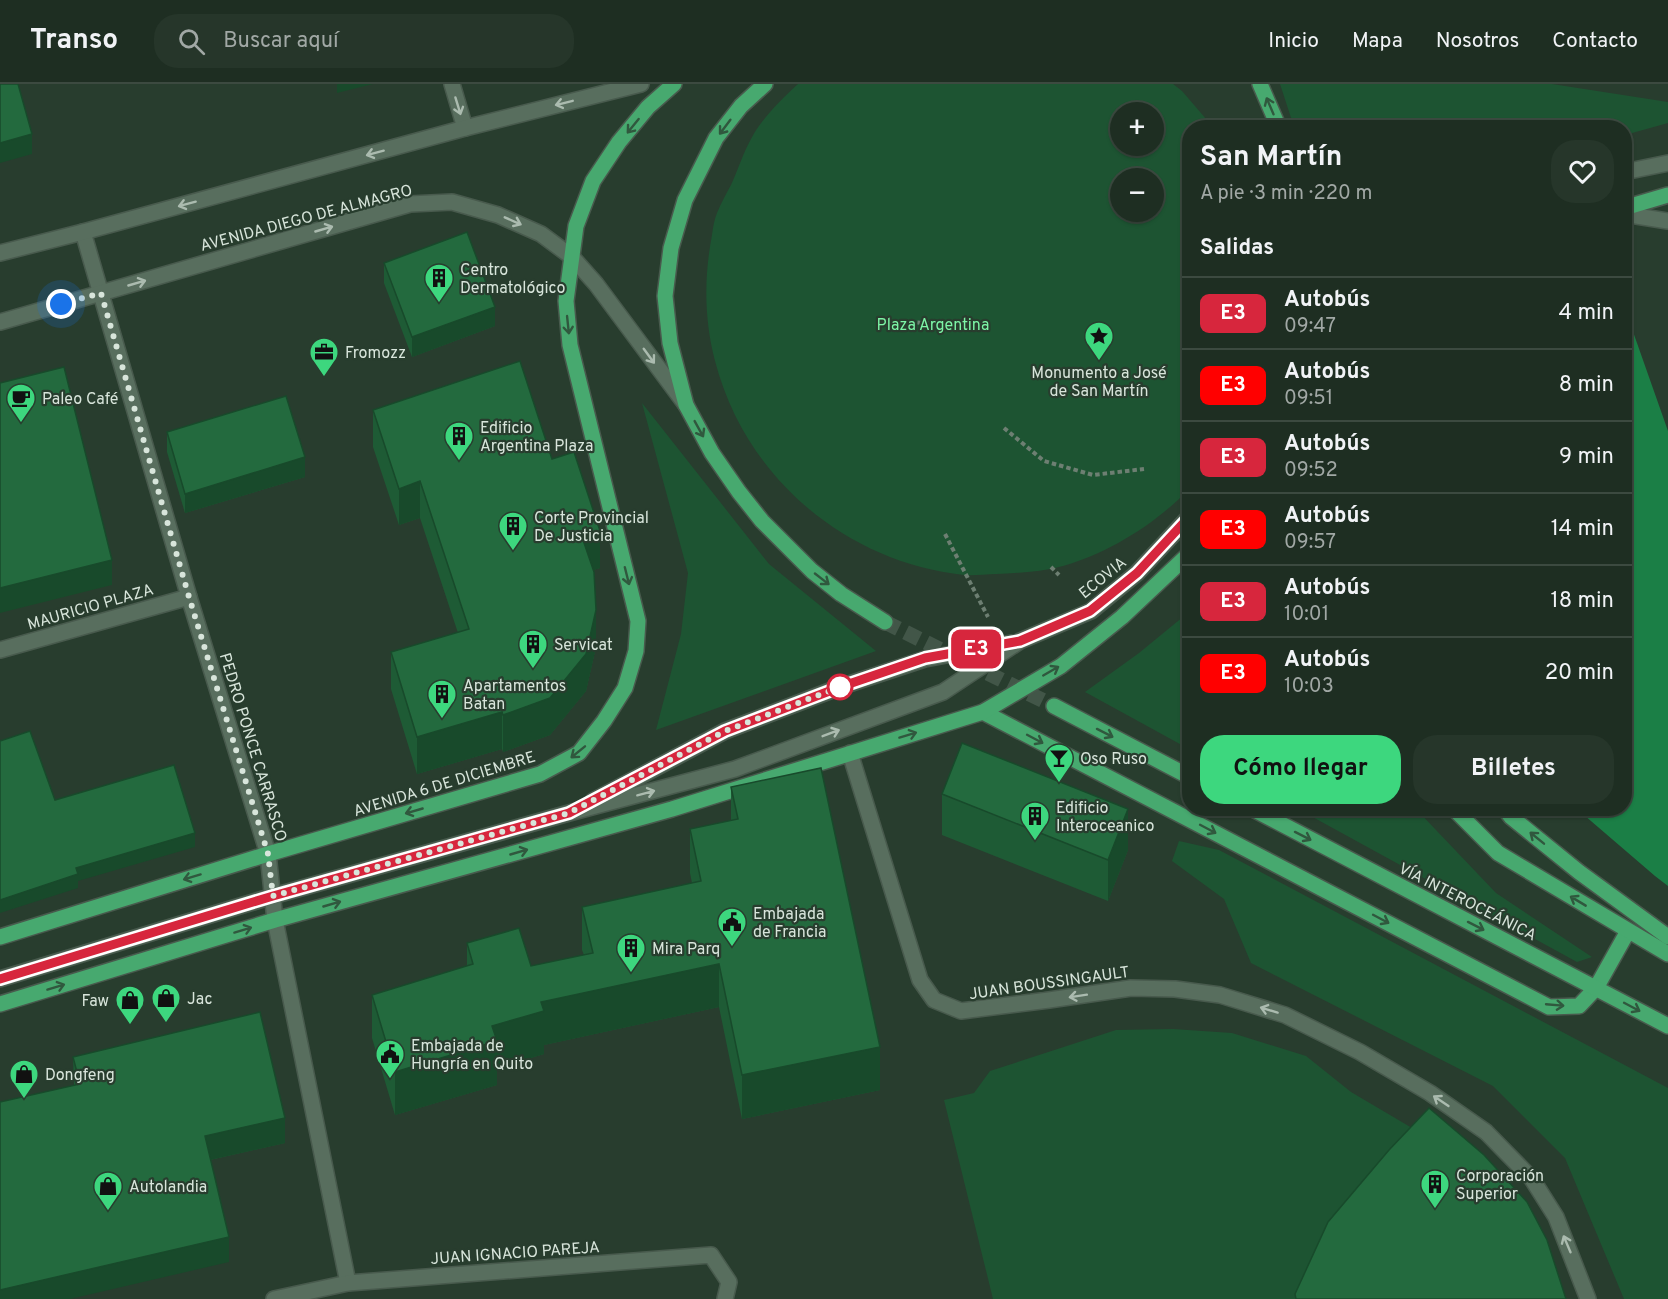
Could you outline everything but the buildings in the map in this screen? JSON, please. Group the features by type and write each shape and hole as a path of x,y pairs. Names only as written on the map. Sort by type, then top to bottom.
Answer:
{"main road":[{"path":"452,84 465,128"},
{"path":"0,253 465,128 641,84"},
{"name":"AVENIDA 6 DE DICIEMBRE","path":"0,937 268,854 540,774 579,753 604,721 624,688 636,651 638,621 570,345 566,301 576,226 593,181 619,142 648,106 674,84"},
{"path":"765,84 741,106 716,138 685,200 671,248 665,296 670,344 686,405 712,453 762,521 812,571 841,594 885,622"},
{"path":"1260,84 1276,120"},
{"path":"1632,170 1668,163"},
{"path":"1632,206 1668,195"},
{"name":"AVENIDA DIEGO DE ALMAGRO","path":"0,322 410,204 452,202 498,215 542,234 572,257 620,314 686,405"},
{"path":"1632,215 1668,221"},
{"name":"PEDRO PONCE CARRASCO","path":"83,232 189,597 268,854 275,920 348,1283"},
{"name":"ECOVIA","path":"1020,641 1090,611 1137,573 1182,525"},
{"path":"0,1004 275,920 672,809 983,712 1061,666 1122,617 1182,561"},
{"name":"MAURICIO PLAZA","path":"0,650 189,597"},
{"path":"569,813 725,731 819,695 925,658 1020,641"},
{"path":"0,979 273,896 735,769 943,692 1020,641"},
{"path":"1054,706 1182,773"},
{"path":"983,712 1182,816"},
{"name":"JUAN BOUSSINGAULT","path":"850,753 920,980 934,1000 961,1011 1131,988 1176,989 1220,995 1285,1015 1360,1052 1430,1094 1486,1132 1532,1179 1556,1216 1588,1299"},
{"path":"1183,816 1549,1007 1580,1006 1596,988 1628,931"},
{"name":"VÍA INTEROCEÁNICA","path":"1266,816 1668,1026"},
{"path":"1461,816 1498,853 1668,954"},
{"path":"1511,816 1579,872 1668,937"},
{"name":"JUAN IGNACIO PAREJA","path":"274,1299 348,1283 711,1255 729,1282 725,1299"}],"path":[{"path":"910,322 975,327"},
{"path":"1004,428 1044,461 1093,475 1144,469"},
{"path":"945,534 988,617"},
{"path":"1051,567 1059,575"}],"green space":[{"name":"Plaza Argentina","path":"798,84 1173,84 1182,91 1207,120 1182,120 1182,496 1147,525 1115,545 1080,560 1038,571 968,575 920,567 879,552 841,532 806,507 776,476 750,442 729,403 711,345 707,314 709,251 715,218 748,144 761,124"},
{"path":"1280,84 1552,84 1668,102 1668,123 1632,133 1632,120 1292,120"},
{"path":"1632,329 1668,431 1668,886 1585,816 1632,816"},
{"path":"642,403 769,564 876,651 656,730 681,634 688,573"},
{"path":"1182,618 1182,745 1085,692 1139,653"},
{"path":"1311,816 1423,816 1496,893 1592,957 1577,962"},
{"path":"1179,841 1219,850 1668,1088 1668,1299 1624,1299 1565,1158 1493,1086 1251,963 1224,899 1172,861"},
{"path":"1173,1029 1232,1033 1306,1056 1351,1092 1429,1138 1307,1299 993,1299 944,1100 974,1093 990,1071 1116,1030"}],"tunnel":[{"path":"885,622 1054,706"}],"bus line":[{"name":"E3","path":"0,979 273,896 569,813 725,731 840,687 925,658 1020,641 1090,611 1137,573 1182,525"}],"place":[{"name":"Centro Dermatológico","path":"439,304"},
{"name":"Monumento a José de San Martín","path":"1099,362"},
{"name":"Fromozz","path":"324,378"},
{"name":"Paleo Café","path":"21,424"},
{"name":"Edificio Argentina Plaza","path":"459,462"},
{"name":"Corte Provincial De Justicia","path":"513,552"},
{"name":"Servicat","path":"533,670"},
{"name":"Apartamentos Batan","path":"442,720"},
{"name":"Oso Ruso","path":"1059,784"},
{"name":"Edificio Interoceanico","path":"1035,842"},
{"name":"Embajada de Francia","path":"732,948"},
{"name":"Mira Parq","path":"631,974"},
{"name":"Jac","path":"166,1024"},
{"name":"Faw","path":"130,1026"},
{"name":"Embajada de Hungría en Quito","path":"390,1080"},
{"name":"Dongfeng","path":"24,1100"},
{"name":"Corporación Superior","path":"1435,1210"},
{"name":"Autolandia","path":"108,1212"}],"route":[{"path":"61,304 101,293 189,597 268,854 273,896 569,813 725,731 840,687"}]}
